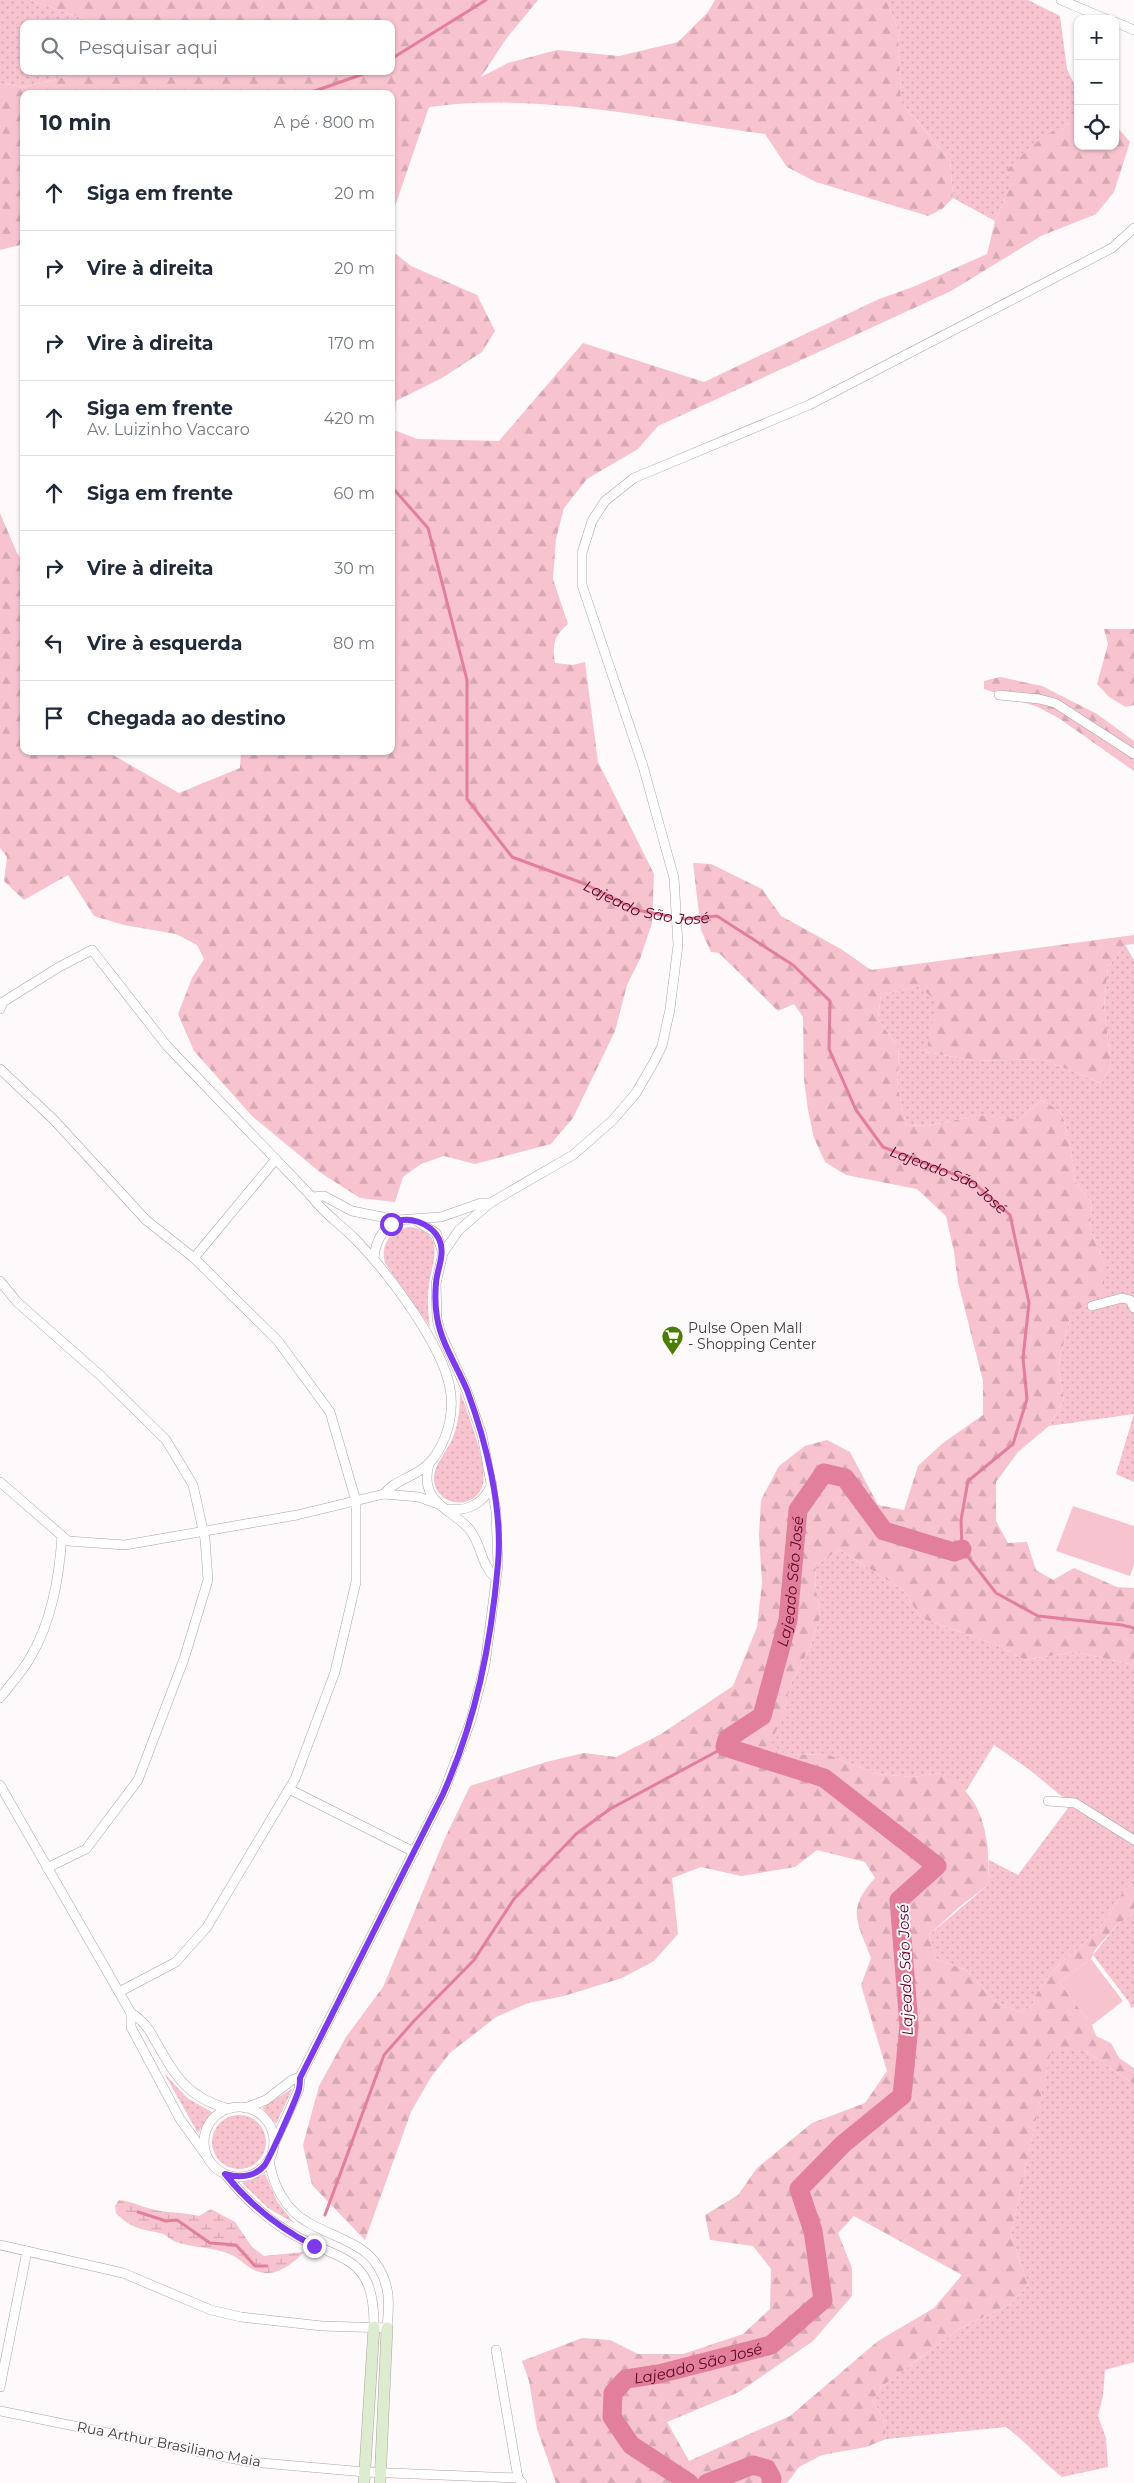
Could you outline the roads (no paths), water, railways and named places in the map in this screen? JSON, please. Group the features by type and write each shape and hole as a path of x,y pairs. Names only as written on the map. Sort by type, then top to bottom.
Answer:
{"street":[{"path":"1061,0 1097,15"},
{"path":"1119,24 1134,30"},
{"path":"0,1785 131,2014 131,2027 180,2119 218,2170 225,2174 233,2176 250,2175 264,2166 269,2160 274,2144 299,2089 300,2078 454,1770 471,1720 489,1643 495,1577 498,1564 498,1538 492,1484 474,1412 440,1331 437,1319 436,1287 443,1253 459,1230 490,1203 559,1164 587,1144 613,1120 636,1093 654,1062 666,1028 675,980 678,923 674,878 643,766 582,585 581,563 584,542 598,511 614,492 634,478 809,404 1112,248 1134,228"},
{"path":"998,695 1038,699 1055,703 1134,754"},
{"path":"0,1009 3,1002 59,967 92,950 167,1046 312,1197 319,1207 374,1259 414,1314 447,1377 452,1400 449,1424 442,1446 429,1464 387,1489 384,1494"},
{"path":"0,1069 54,1120 146,1220 194,1258 278,1341 330,1412 356,1501 356,1582 335,1672 295,1779 207,1927 176,1962 119,1992"},
{"path":"194,1258 276,1160"},
{"path":"312,1197 324,1196 352,1210 397,1220 413,1221 441,1217 481,1203 490,1203"},
{"path":"374,1259 376,1246 381,1234 397,1220"},
{"path":"413,1221 425,1225 436,1233 443,1253"},
{"path":"0,1281 18,1302 101,1376 166,1440 192,1485 203,1532 208,1580 184,1659 138,1780 86,1849 47,1868"},
{"path":"1092,1306 1122,1298 1130,1300 1134,1308"},
{"path":"429,1464 427,1484 431,1495 438,1504"},
{"path":"0,1482 68,1541 125,1545 298,1515 384,1494 419,1497 447,1509 471,1532 482,1550 488,1571 495,1577"},
{"path":"447,1509 461,1510 474,1506 485,1497 492,1484"},
{"path":"0,1698 30,1658 50,1613 59,1576 62,1536"},
{"path":"289,1789 414,1852"},
{"path":"1048,1801 1075,1803 1134,1840"},
{"path":"131,2014 144,2021 183,2084 206,2102 229,2109 245,2108 266,2100 292,2080 300,2078"},
{"path":"245,2108 260,2115 266,2121 274,2136 274,2144"},
{"path":"208,2157 204,2140 209,2124 214,2118 229,2109"},
{"path":"269,2160 277,2188 294,2211 308,2223 358,2246 371,2257 381,2272 388,2299 380,2478"},
{"path":"225,2174 244,2196 270,2219 299,2238 346,2260 366,2278 373,2296 374,2327 364,2477"},
{"path":"0,2245 123,2273 211,2310 240,2318 322,2326 387,2328"},
{"path":"0,2387 27,2251"},
{"path":"366,2278 381,2272"},
{"path":"496,2350 520,2481"},
{"name":"Rua Arthur Brasiliano Maia","path":"0,2411 250,2462 364,2477 520,2481"}],"waterway":[{"name":"Lajeado São José","path":"395,57 486,0"},
{"name":"Lajeado São José","path":"317,90 361,75"},
{"name":"Lajeado São José","path":"395,491 428,528 467,680 467,799 512,857 585,884 637,910 684,919 717,916 793,965 830,1001 829,1049 856,1110 883,1147 972,1181 1010,1215 1029,1303 1023,1358 1027,1399 1013,1444 968,1481 961,1520 962,1549 996,1593 1038,1616 1134,1628"},
{"name":"Lajeado São José","path":"689,2483 631,2445 612,2417 613,2393 626,2379 659,2374 771,2345 823,2300 813,2231 799,2189 843,2144 902,2096 909,2026 899,1900 937,1866 824,1778 725,1747 727,1739 762,1716 788,1620 798,1510 824,1473 845,1478 884,1531 954,1552 962,1549"},
{"path":"325,2215 384,2055 413,2022 474,1960 514,1899 576,1834 610,1809 725,1747"},
{"path":"138,2212 166,2221 177,2220 210,2243 236,2245 255,2266 267,2266"},
{"name":"Lajeado São José","path":"707,2483 753,2465 767,2469 772,2479 771,2483"}],"place":[{"name":"Pulse Open Mall - Shopping Center","path":"672,1355"}]}
